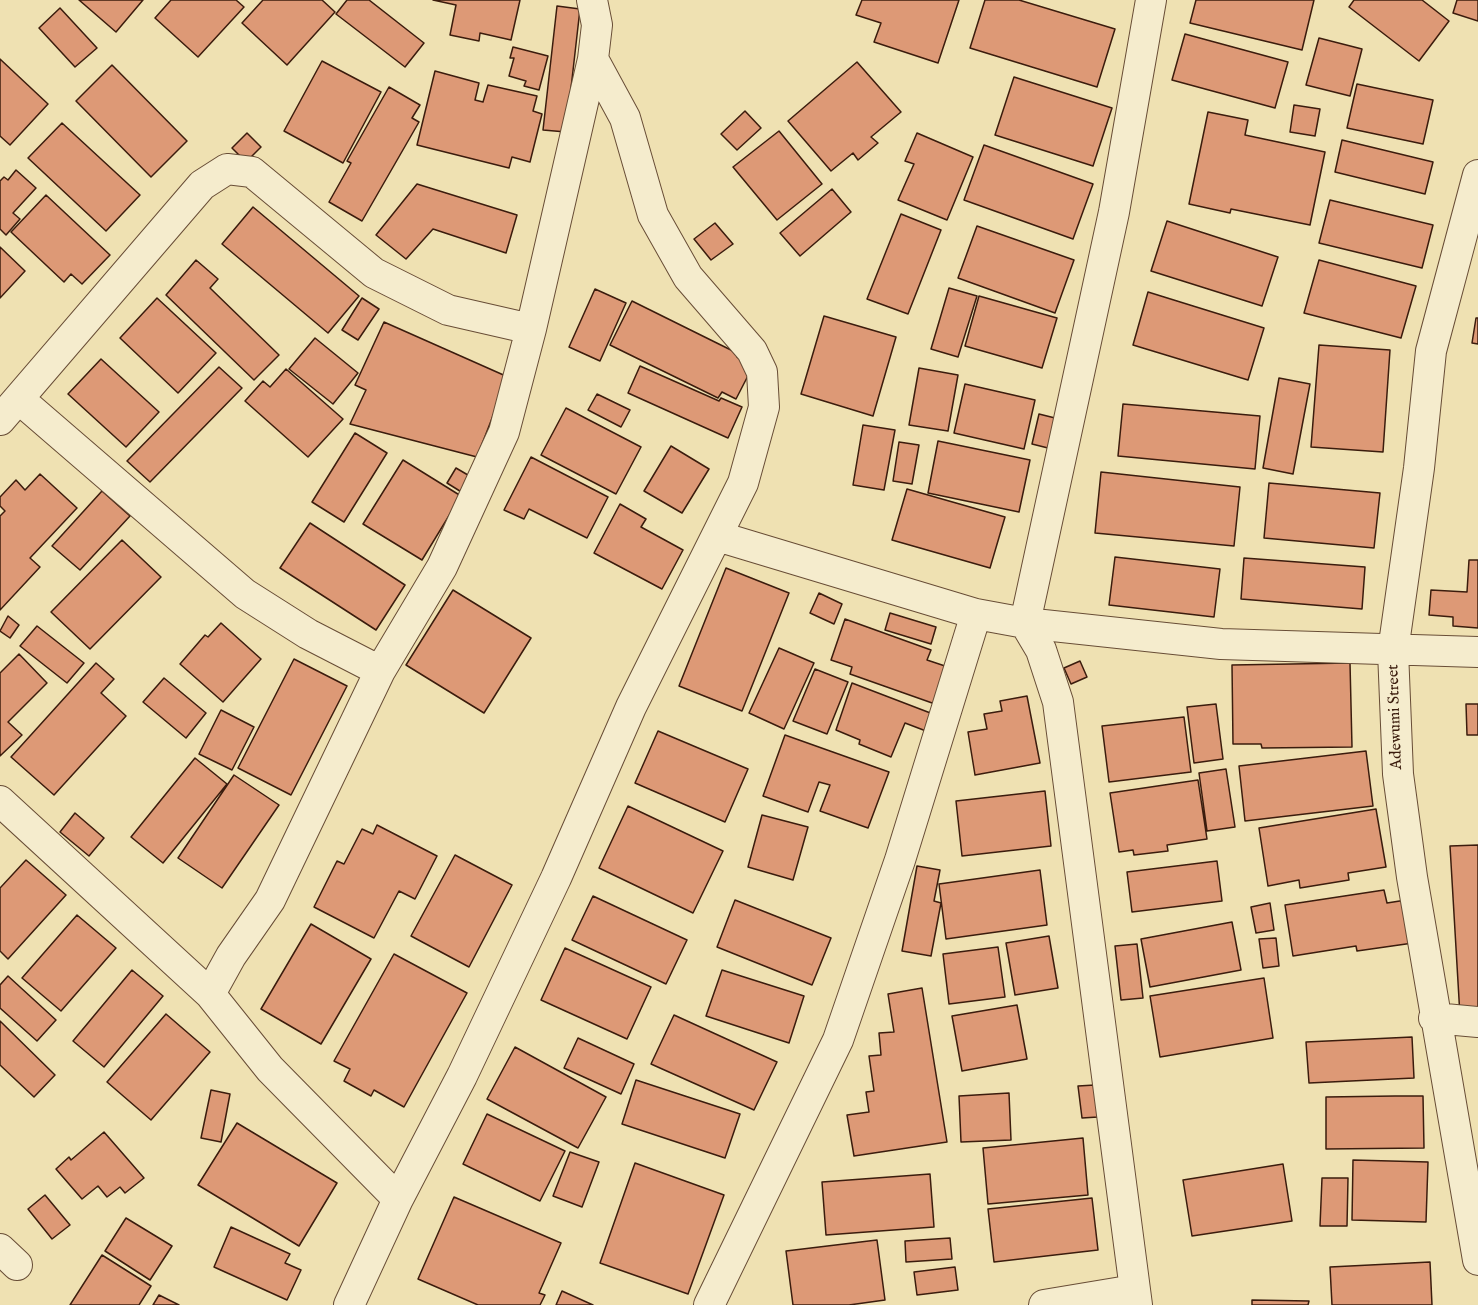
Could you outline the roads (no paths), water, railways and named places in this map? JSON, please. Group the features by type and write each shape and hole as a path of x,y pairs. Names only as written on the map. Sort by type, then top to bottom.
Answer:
{"street":[{"path":"210,994 231,956 270,900 380,670 442,567 504,432 531,329 593,58 597,25 592,0"},
{"path":"1044,1305 1136,1297 1058,702 1041,650 1025,623 1114,212 1151,0"},
{"path":"349,1305 398,1199 462,1076 556,878 631,707 743,483 764,407 762,372 752,351 688,277 653,215 625,118 593,58"},
{"path":"380,670 308,634 245,594 10,410 202,185 227,169 252,172 374,273 448,310 531,329"},
{"name":"Adewumi Street","path":"1478,175 1431,351 1419,468 1393,651 1398,774 1434,1018 1478,1260"},
{"path":"717,536 976,614 1025,623 1221,644 1478,652"},
{"path":"710,1305 838,1040 900,860 976,614"},
{"path":"0,801 210,994 270,1070 398,1199"},
{"path":"1434,1018 1478,1022"}]}
